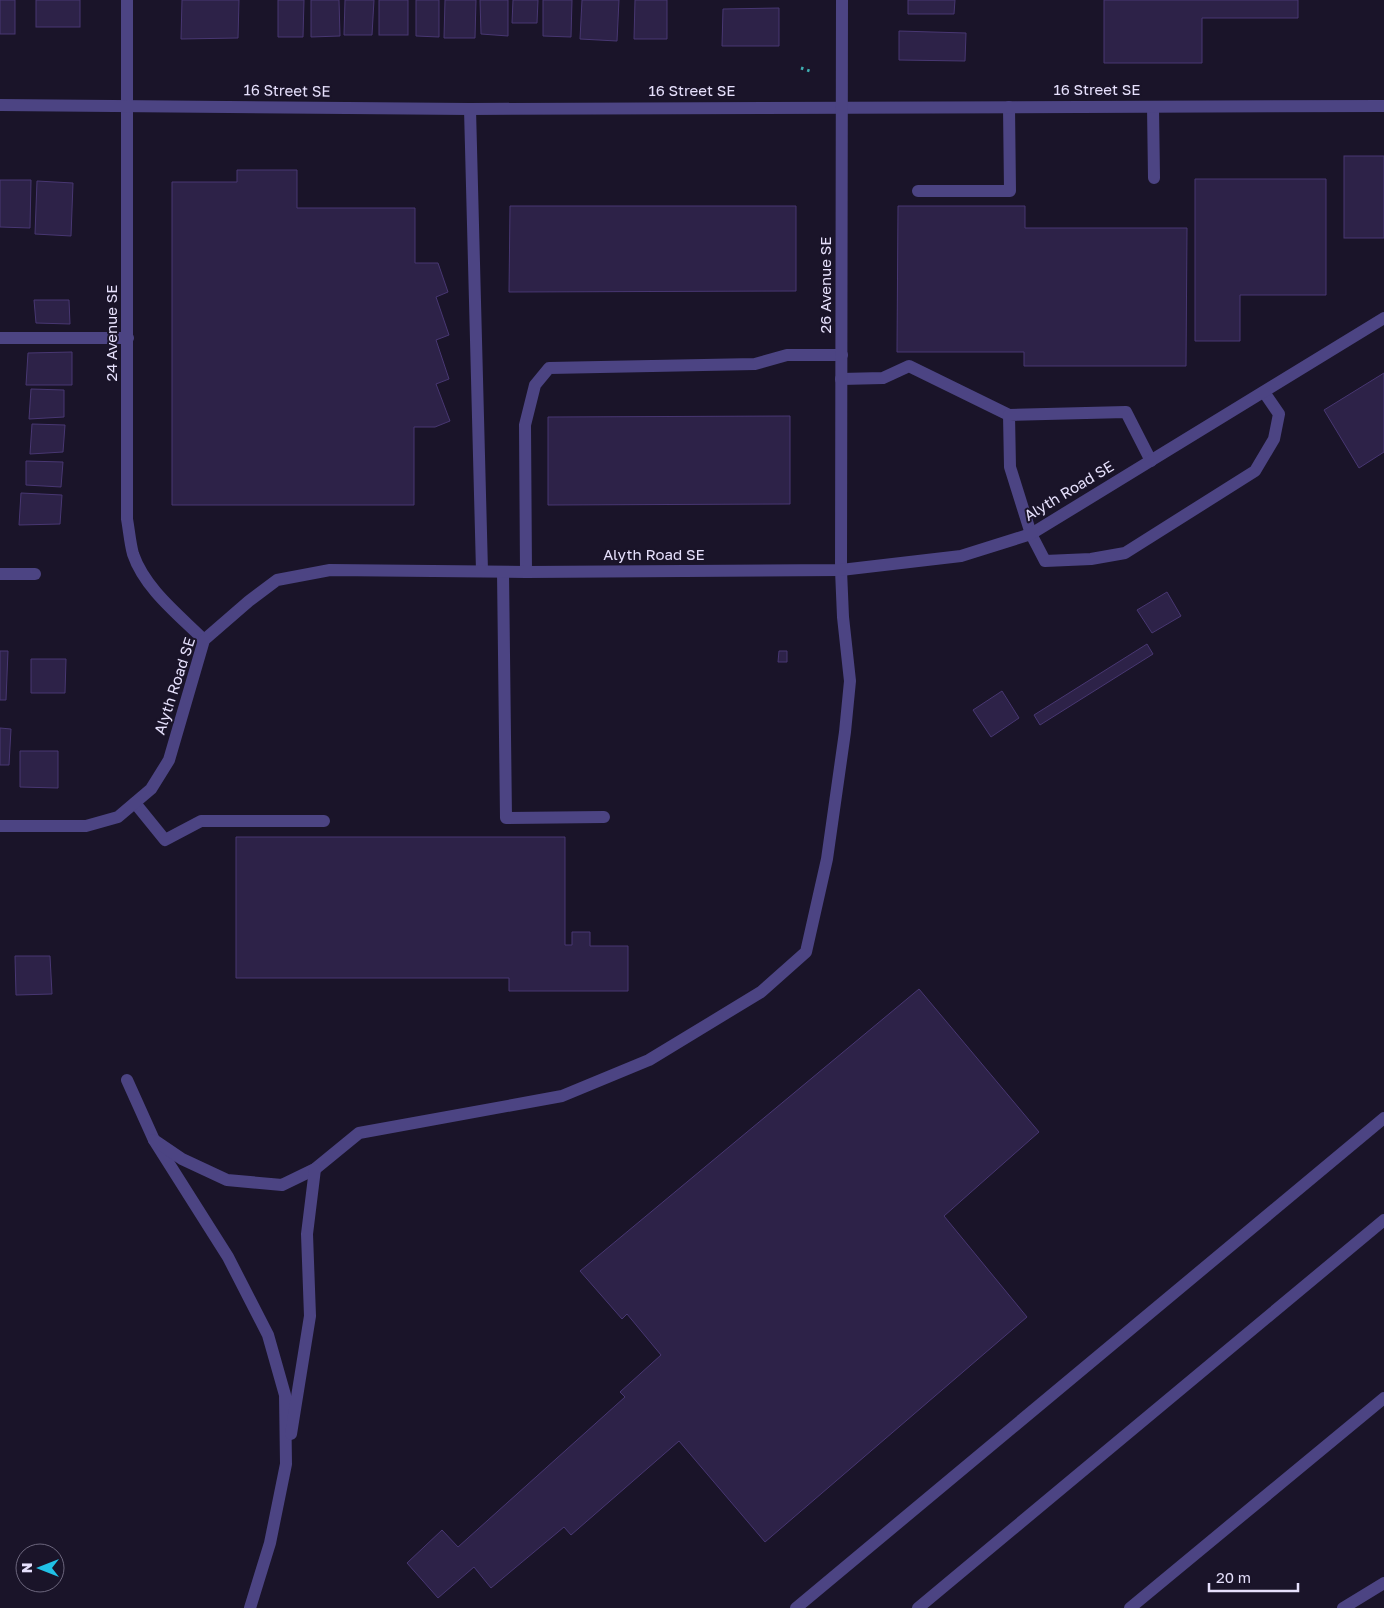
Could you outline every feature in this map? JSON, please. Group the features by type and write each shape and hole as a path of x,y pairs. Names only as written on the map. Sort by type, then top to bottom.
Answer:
{"street":[{"name":"24 Avenue SE","path":"127,0 127,520 133,554 147,580 161,597 204,640"},
{"name":"26 Avenue SE","path":"154,1140 182,1159 227,1180 282,1185 315,1169 359,1133 562,1096 649,1060 761,992 806,952 827,859 845,732 850,681 843,617 841,570 842,0"},
{"name":"16 Street SE","path":"0,105 470,109 1384,106"},
{"path":"918,191 1010,191 1009,107"},
{"path":"1153,107 1154,178"},
{"path":"470,109 482,572"},
{"name":"Alyth Road SE","path":"0,826 86,826 118,817 151,789 169,760 204,640 249,601 277,580 330,570 526,572 841,570 961,556 1031,534 1384,318"},
{"path":"0,338 128,338"},
{"path":"526,572 526,425 535,385 549,368 756,364 787,355 842,354"},
{"path":"841,378 883,378 909,366 1009,415 1126,412 1151,461"},
{"path":"1009,415 1010,467 1031,534 1045,561 1091,559 1125,553 1255,471 1274,439 1279,414 1264,392"},
{"path":"503,572 506,818 604,817"},
{"path":"0,574 35,574"},
{"path":"135,803 165,840 201,821 324,821"},
{"path":"127,1080 154,1140 228,1257 268,1335 285,1395 286,1464"},
{"path":"796,1608 1384,1118"},
{"path":"250,1608 270,1543 286,1464 310,1316 307,1234 315,1169"},
{"path":"918,1608 1384,1220"},
{"path":"1130,1608 1384,1398"},
{"path":"1343,1608 1384,1583"}],"path":[{"path":"801,68 810,71"}],"building":[{"path":"0,0 15,0 15,34 0,34"},
{"path":"36,0 80,0 80,27 36,27"},
{"path":"182,0 239,0 238,38 181,39"},
{"path":"278,0 304,0 303,37 278,37"},
{"path":"311,0 339,0 340,36 311,37"},
{"path":"345,0 374,0 372,35 344,35"},
{"path":"379,0 408,0 408,35 379,35"},
{"path":"416,0 439,0 439,37 416,36"},
{"path":"445,0 476,0 475,38 444,38"},
{"path":"480,0 508,0 508,36 481,34"},
{"path":"513,0 538,0 537,23 512,23"},
{"path":"543,0 572,0 571,37 543,36"},
{"path":"582,0 619,0 617,41 580,39"},
{"path":"635,0 667,0 667,39 634,39"},
{"path":"908,0 955,0 954,14 908,14"},
{"path":"1104,0 1298,0 1298,18 1202,18 1202,63 1104,63"},
{"path":"779,8 779,46 722,46 723,9"},
{"path":"899,31 966,33 965,61 899,60"},
{"path":"1344,156 1384,156 1384,238 1344,238"},
{"path":"237,170 297,170 297,208 415,208 415,263 438,263 448,292 436,297 449,335 436,340 449,379 436,384 450,421 435,427 414,427 414,505 172,505 172,182 237,182"},
{"path":"1195,179 1326,179 1326,295 1240,295 1240,341 1195,341"},
{"path":"0,180 31,180 30,228 0,227"},
{"path":"37,181 73,183 71,236 35,234"},
{"path":"510,206 796,206 796,291 509,292"},
{"path":"898,206 1025,206 1025,228 1187,228 1186,366 1024,366 1024,352 897,352"},
{"path":"34,300 69,300 70,324 36,323"},
{"path":"72,352 72,385 26,385 28,353"},
{"path":"1384,373 1384,452 1359,468 1324,410"},
{"path":"31,389 64,390 64,417 29,419"},
{"path":"790,416 790,504 548,505 548,417"},
{"path":"32,424 65,425 63,452 30,454"},
{"path":"26,461 63,462 61,487 26,485"},
{"path":"21,493 62,495 60,524 19,525"},
{"path":"1167,592 1181,616 1152,633 1137,610"},
{"path":"1147,644 1153,654 1040,725 1034,715"},
{"path":"0,651 8,651 6,700 0,700"},
{"path":"779,651 787,651 787,662 778,662"},
{"path":"31,659 66,659 65,693 31,693"},
{"path":"1002,691 1019,718 991,737 973,710"},
{"path":"0,728 11,729 9,765 0,765"},
{"path":"20,751 58,751 58,788 20,787"},
{"path":"236,837 565,837 565,945 572,945 572,932 590,932 590,946 628,946 628,991 509,991 509,978 236,978"},
{"path":"15,956 50,956 52,994 16,995"},
{"path":"919,989 1039,1132 944,1216 1027,1317 765,1542 679,1441 571,1535 564,1527 491,1588 474,1567 438,1598 407,1563 442,1530 458,1547 625,1397 620,1392 661,1355 627,1314 622,1319 580,1271"}]}
